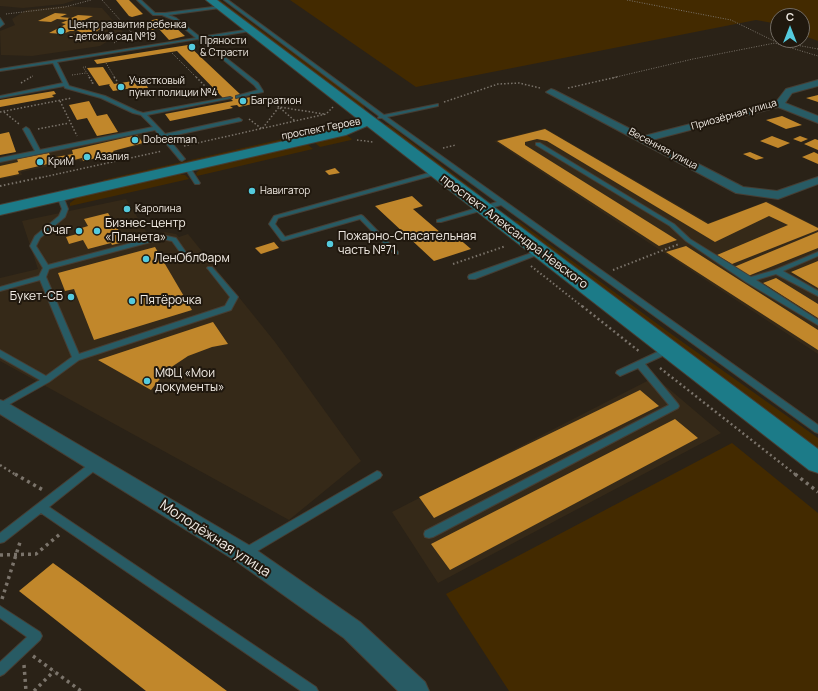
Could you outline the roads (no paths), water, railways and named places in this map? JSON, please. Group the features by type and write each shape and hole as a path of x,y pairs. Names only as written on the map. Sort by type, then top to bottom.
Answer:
{"main road":[{"name":"проспект Александра Невского","path":"219,2 250,30 375,118 436,173 818,463"},
{"name":"проспект Героев","path":"0,200 181,158 346,130 375,118"},
{"name":"проспект Героев","path":"0,210 60,196 181,158"}],"street":[{"name":"Приозёрная улица","path":"645,140 779,104 789,91 818,83"},
{"name":"Весенняя улица","path":"552,92 740,190 778,195 818,180"},
{"path":"779,104 818,120"},
{"name":"Молодёжная улица","path":"0,406 244,554 352,630 416,691"}],"lane":[{"path":"139,0 154,14 164,14 219,2 375,118 502,203 818,430"},
{"path":"164,14 172,17 256,84 261,91 238,97"},
{"path":"0,19 2,24 0,26"},
{"path":"0,70 250,30"},
{"path":"54,61 66,86"},
{"path":"0,96 66,86 103,96 142,114 230,98"},
{"path":"375,118 436,105"},
{"path":"142,114 164,136 181,158 197,183"},
{"path":"164,136 239,120"},
{"path":"0,160 155,128"},
{"path":"27,130 38,152"},
{"path":"538,144 672,225 688,240 818,323"},
{"path":"396,253 361,217 283,239 272,224 276,217 436,173"},
{"path":"46,268 33,246 37,237 62,217 65,209 60,196"},
{"path":"440,221 502,203"},
{"path":"46,268 162,237 174,239 187,258"},
{"path":"472,278 540,252"},
{"path":"749,280 777,271 818,254"},
{"path":"46,268 42,277 76,358"},
{"path":"0,406 46,380 76,358 228,308 234,297 210,268"},
{"path":"777,271 818,294"},
{"path":"0,289 42,277"},
{"path":"620,373 668,350"},
{"path":"0,353 46,380"},
{"path":"429,534 675,406 640,364"},
{"path":"0,539 96,464"},
{"path":"244,554 377,475"},
{"path":"41,507 312,691"},
{"path":"0,611 36,636 0,670"}],"place":[{"name":"Центр развития ребенка - детский сад №19","path":"61,31"},
{"name":"Пряности & Страсти","path":"192,47"},
{"name":"Участковый пункт полиции №4","path":"121,87"},
{"name":"Багратион","path":"243,101"},
{"name":"Dobeerman","path":"135,140"},
{"name":"Азалия","path":"87,157"},
{"name":"КриМ","path":"40,162"},
{"name":"Навигатор","path":"252,191"},
{"name":"Каролина","path":"127,209"},
{"name":"Очаг","path":"79,231"},
{"name":"Бизнес-центр «Планета»","path":"97,231"},
{"name":"Пожарно-Спасательная часть №71","path":"330,244"},
{"name":"ЛенОблФарм","path":"146,259"},
{"name":"Букет-СБ","path":"71,297"},
{"name":"Пятёрочка","path":"132,301"},
{"name":"МФЦ «Мои документы»","path":"147,381"}]}
